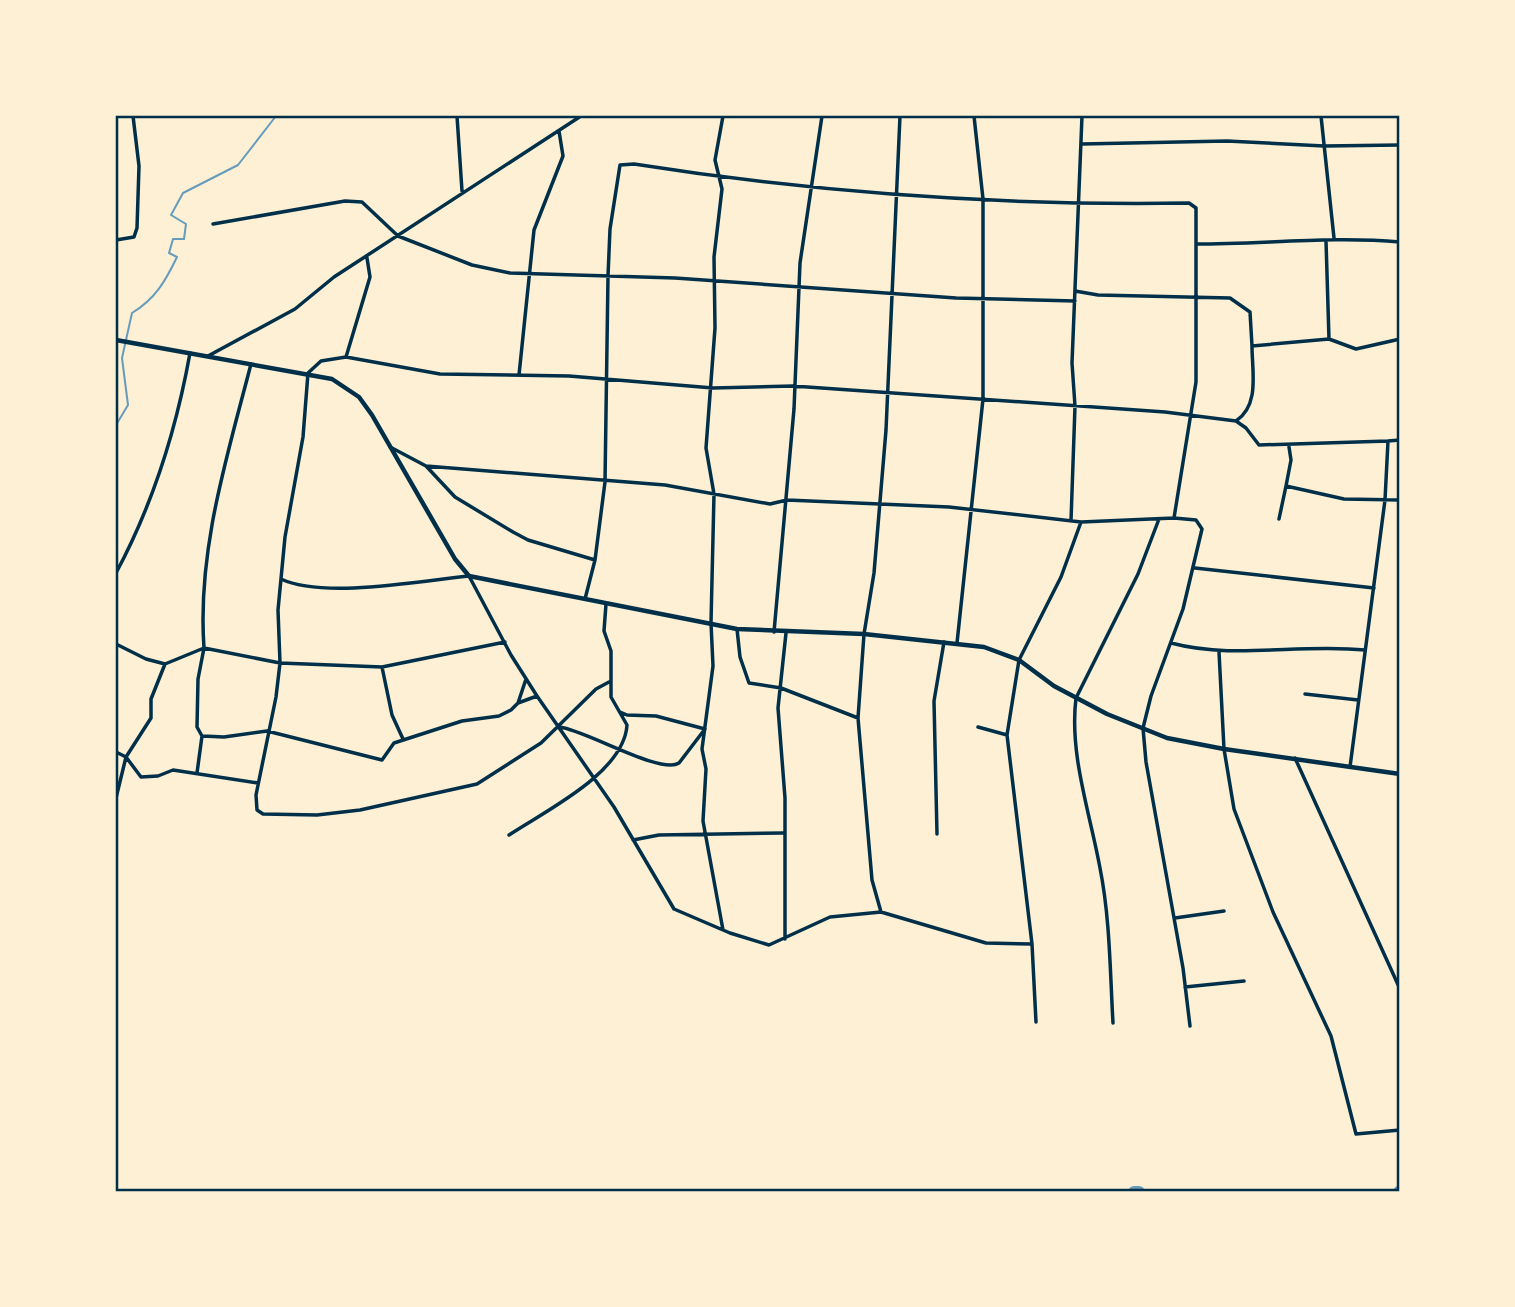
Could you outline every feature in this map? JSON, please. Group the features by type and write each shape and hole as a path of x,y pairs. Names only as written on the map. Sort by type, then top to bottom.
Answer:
{"street":[{"path":"116,240 134,237 137,228 140,180 133,116"},
{"path":"457,116 462,191"},
{"path":"208,356 295,309 334,277 367,258 462,191 494,175 581,116"},
{"path":"723,116 715,160 722,189 713,282 713,387 706,448 714,494 711,623 713,666 702,749 706,769 703,821 723,930"},
{"path":"774,632 787,500 800,263 822,116"},
{"path":"881,912 872,880 858,718 864,634 874,573 880,505 900,116"},
{"path":"957,643 983,399 982,199 974,116"},
{"path":"1071,521 1075,406 1072,363 1082,116"},
{"path":"1321,116 1334,238"},
{"path":"519,375 534,230 564,156 559,131"},
{"path":"1082,144 1227,141 1324,146 1399,145"},
{"path":"585,600 605,482 610,229 620,166 634,164 719,177 894,197 1079,203 1189,203 1196,208 1196,382 1174,518"},
{"path":"213,224 345,201 362,202 398,236 472,265 528,274 608,276 981,299 1075,301"},
{"path":"1196,244 1326,241 1334,238 1399,242"},
{"path":"1326,241 1329,339"},
{"path":"346,357 370,277 367,258"},
{"path":"1075,291 1098,295 1230,298 1245,306 1252,319 1252,403 1246,415 1236,421"},
{"path":"1252,346 1329,339 1356,349 1399,339"},
{"path":"116,340 308,373 332,379 359,397 455,559 469,576 526,679 594,778 674,909 723,930 769,945 830,916 881,912 986,943 1032,944"},
{"path":"116,573 153,495 179,416 190,353"},
{"path":"610,682 596,689 541,743 477,784 360,810 317,815 262,814 256,804 258,783 276,697 280,663 277,628 285,537 303,437 308,373 321,361 346,357 416,372 519,375 713,387 793,386 1190,415 1236,421 1247,428 1259,445 1397,440"},
{"path":"197,773 202,736 197,727 198,679 204,648 201,603 210,532 251,364"},
{"path":"1350,767 1385,500 1388,441"},
{"path":"1279,519 1291,460 1289,446"},
{"path":"390,447 426,466 455,497 513,532 528,540 594,559"},
{"path":"426,466 665,485 770,504 787,500 971,509 1082,522 1174,518 1196,520 1200,524 1195,568 1151,695 1143,728 1146,762 1175,918 1191,1026"},
{"path":"1286,486 1343,499 1399,500"},
{"path":"1113,1023 1101,871 1076,743 1076,698 1138,573 1159,519"},
{"path":"1036,1022 1032,944 1007,735 1019,660 1061,577 1082,522"},
{"path":"1195,568 1374,588"},
{"path":"281,579 299,584 341,588 469,576 737,628 786,633 864,634 984,647 1019,660 1076,698 1167,737 1224,749 1399,774"},
{"path":"509,835 606,769 618,750 626,725 611,697 611,651 604,631 606,604"},
{"path":"737,628 740,657 749,682 781,688 858,718"},
{"path":"785,939 785,798 778,708 786,633"},
{"path":"116,644 146,659 165,664 204,648 280,663 382,667 505,642"},
{"path":"937,834 934,701 944,642"},
{"path":"1171,643 1219,652 1279,651 1317,646 1365,650"},
{"path":"1219,652 1224,749 1234,809 1273,912 1331,1036 1357,1136 1399,1130"},
{"path":"116,798 126,757 151,718 151,699 165,664"},
{"path":"382,667 392,715 403,740"},
{"path":"202,736 224,737 267,731 382,760 394,743 462,721 499,716 512,710 518,703 526,679"},
{"path":"1305,694 1358,700"},
{"path":"518,703 537,696"},
{"path":"619,711 626,715 656,716 705,729"},
{"path":"559,727 579,732 618,750 676,765 705,729"},
{"path":"978,727 1007,735"},
{"path":"116,752 126,757 141,777 158,776 173,770 258,783"},
{"path":"1295,758 1399,989"},
{"path":"633,839 659,835 783,834"},
{"path":"1175,918 1224,911"},
{"path":"1391,968 1399,969"},
{"path":"1185,986 1244,981"}],"waterway":[{"path":"116,425 128,405 122,358 132,313 153,296 168,274 177,257 169,253 173,239 184,239 186,224 171,215 183,193 238,165 276,116"},
{"path":"1134,1192 1139,1192"}]}
